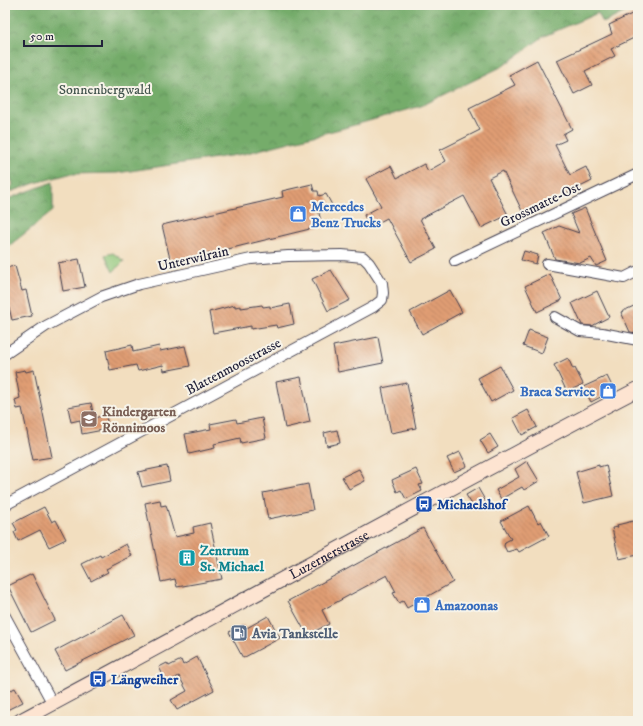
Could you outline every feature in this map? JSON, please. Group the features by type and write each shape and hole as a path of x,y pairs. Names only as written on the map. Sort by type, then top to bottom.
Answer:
{"main road":[{"name":"Luzernerstrasse","path":"20,721 294,573 352,540 447,492 531,445 638,389"}],"street":[{"name":"Grossmatte-Ost","path":"455,261 638,174"},
{"name":"Unterwilrain","path":"5,354 46,326 101,297 139,284 251,259 288,256 357,255 369,263 382,283 383,293"},
{"path":"547,264 624,278 638,271"},
{"name":"Blattenmoosstrasse","path":"5,505 373,307 382,300 383,293"},
{"path":"555,317 580,331 602,333 638,340"},
{"path":"5,616 53,704"}],"green space":[{"name":"Sonnenbergwald","path":"5,5 638,6 603,23 598,13 544,36 503,66 421,106 243,154 117,173 69,174 35,183 5,194 13,184 10,176 5,174 5,138 10,129 5,116"},
{"path":"53,182 53,211 5,249 5,200"},
{"path":"113,253 124,261 113,272 105,255"}],"building":[{"path":"638,11 638,36 611,49 615,56 585,71 592,85 574,94 557,60 612,34 609,25"},
{"path":"537,60 572,129 563,134 566,140 555,145 570,175 586,167 592,181 524,215 503,171 489,178 508,215 481,228 464,196 420,219 436,249 411,262 387,218 370,227 364,215 381,206 366,179 391,166 397,178 424,164 428,171 446,161 440,150 480,130 469,108 515,85 509,75"},
{"path":"312,184 314,191 318,191 319,196 326,194 332,205 319,213 322,226 171,263 162,225 283,197 282,191"},
{"path":"585,208 607,261 596,266 591,258 580,263 555,259 544,233 559,226 579,233 571,214"},
{"path":"524,251 538,255 536,264 521,260"},
{"path":"79,259 85,287 63,291 58,263"},
{"path":"15,266 22,291 26,290 32,316 12,320 5,295 5,268"},
{"path":"331,270 350,300 328,311 312,279"},
{"path":"550,274 562,300 537,312 525,286"},
{"path":"450,290 462,312 422,334 410,312"},
{"path":"597,291 609,317 592,326 582,325 572,303"},
{"path":"290,304 294,324 277,328 276,325 251,329 251,326 213,333 209,312 235,305 235,307 241,306 241,308 262,305 263,307 270,306 270,308"},
{"path":"638,304 638,333 630,332 621,312"},
{"path":"529,330 548,337 542,353 523,346"},
{"path":"378,337 383,363 338,372 333,346"},
{"path":"132,345 133,352 159,346 160,351 185,346 190,366 164,371 163,365 138,371 136,365 110,370 106,351"},
{"path":"568,358 583,384 567,392 554,365"},
{"path":"500,366 513,390 491,402 478,378"},
{"path":"25,370 26,372 34,370 52,457 33,460 22,408 17,409 15,400 20,398 15,372"},
{"path":"607,376 614,390 591,402 583,387"},
{"path":"301,377 310,422 285,428 276,382"},
{"path":"407,383 416,428 391,433 382,388"},
{"name":"Kindergarten Rönnimoos","path":"91,403 94,418 106,415 108,429 82,434 80,420 71,422 68,407"},
{"path":"528,410 537,427 522,435 513,418"},
{"path":"262,418 266,438 241,443 240,438 214,444 215,448 189,454 185,434 211,429 210,424 236,419 237,423"},
{"path":"337,430 340,443 327,446 324,433"},
{"path":"490,434 498,447 488,453 480,440"},
{"path":"460,452 467,466 454,472 447,458"},
{"path":"527,461 539,481 524,490 522,487 501,499 496,490 519,477 515,469"},
{"path":"599,465 599,467 606,465 613,496 584,503 576,472"},
{"path":"167,466 170,481 142,487 138,472"},
{"path":"359,469 365,481 349,489 342,477"},
{"path":"416,469 423,484 419,485 422,491 406,499 401,490 397,492 392,480"},
{"path":"308,484 313,510 268,519 263,493"},
{"path":"478,488 486,502 475,509 466,495"},
{"name":"Zentrum St. Michael","path":"160,500 161,506 166,505 175,537 194,533 193,527 210,523 222,579 177,587 175,579 161,582 145,503"},
{"path":"529,506 538,523 541,521 549,536 519,552 517,549 507,552 504,546 505,542 511,539 501,521"},
{"path":"44,507 52,522 56,520 66,539 49,547 40,530 18,541 14,532 17,530 13,523"},
{"path":"633,521 633,523 638,522 638,555 619,559 612,528 618,527 617,525"},
{"path":"423,528 453,582 407,608 403,601 399,603 393,593 396,592 387,575 322,610 329,624 307,635 288,601"},
{"path":"126,544 132,556 106,569 108,572 91,581 82,564 100,555 101,557"},
{"path":"32,574 55,620 31,632 8,586"},
{"path":"123,615 134,635 65,670 55,651"},
{"path":"268,616 280,638 243,658 229,632 243,625 245,629"},
{"path":"197,657 214,690 177,710 171,700 187,691 179,676 167,683 159,667 167,663 169,666 181,660 183,665"},
{"path":"15,688 23,702 5,711 5,693"}],"place":[{"name":"Mercedes Benz Trucks","path":"298,214"},
{"name":"Braca Service","path":"608,391"},
{"name":"Kindergarten Rönnimoos","path":"89,419"},
{"name":"Michaelshof","path":"424,504"},
{"name":"Zentrum St. Michael","path":"187,558"},
{"name":"Amazoonas","path":"422,605"},
{"name":"Avia Tankstelle","path":"239,633"},
{"name":"Längweiher","path":"98,679"}]}
